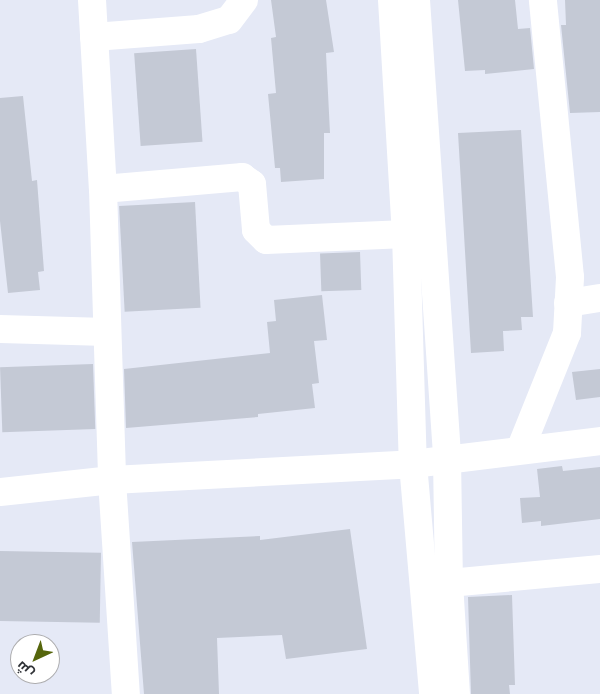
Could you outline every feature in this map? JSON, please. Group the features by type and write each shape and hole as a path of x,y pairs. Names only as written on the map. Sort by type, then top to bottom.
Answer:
{"street":[{"path":"92,0 103,189 112,480 126,694"},
{"path":"94,37 199,29 229,20 244,0"},
{"path":"392,0 406,234 413,464 433,694"},
{"path":"416,0 447,458 449,583 456,694"},
{"path":"520,450 567,333 570,277 542,0"},
{"path":"103,189 242,177 252,184 256,230 266,240 406,234"},
{"path":"568,303 600,298"},
{"path":"0,329 107,332"},
{"path":"0,492 112,480 413,464 447,458 600,441"},
{"path":"449,583 600,570"}],"building":[{"path":"271,0 326,0 334,52 326,53 330,133 324,133 324,179 281,182 280,168 275,168 268,94 276,93 271,38 276,37"},
{"path":"458,0 515,0 518,29 530,28 534,69 485,74 485,70 465,71"},
{"path":"565,0 600,0 600,112 570,113 561,25 566,25"},
{"path":"196,49 202,142 141,146 134,53"},
{"path":"23,96 32,181 37,180 44,271 38,272 40,290 8,293 0,221 0,98"},
{"path":"521,130 533,317 521,317 522,330 503,331 504,351 471,353 458,133"},
{"path":"195,202 201,308 125,312 119,206"},
{"path":"360,252 361,290 321,291 320,253"},
{"path":"322,295 327,340 314,341 319,383 312,384 315,408 258,414 258,417 126,428 124,369 270,353 267,322 276,321 274,300"},
{"path":"93,364 95,429 2,432 0,367"},
{"path":"600,369 600,397 576,400 572,372"},
{"path":"562,466 563,471 600,467 600,519 541,526 541,521 522,523 520,498 540,497 537,469"},
{"path":"350,529 367,649 286,659 282,635 217,638 219,694 144,694 132,542 260,536 260,540"},
{"path":"0,551 101,553 100,623 0,621"},
{"path":"512,595 515,685 509,685 510,694 471,694 468,597"}]}
